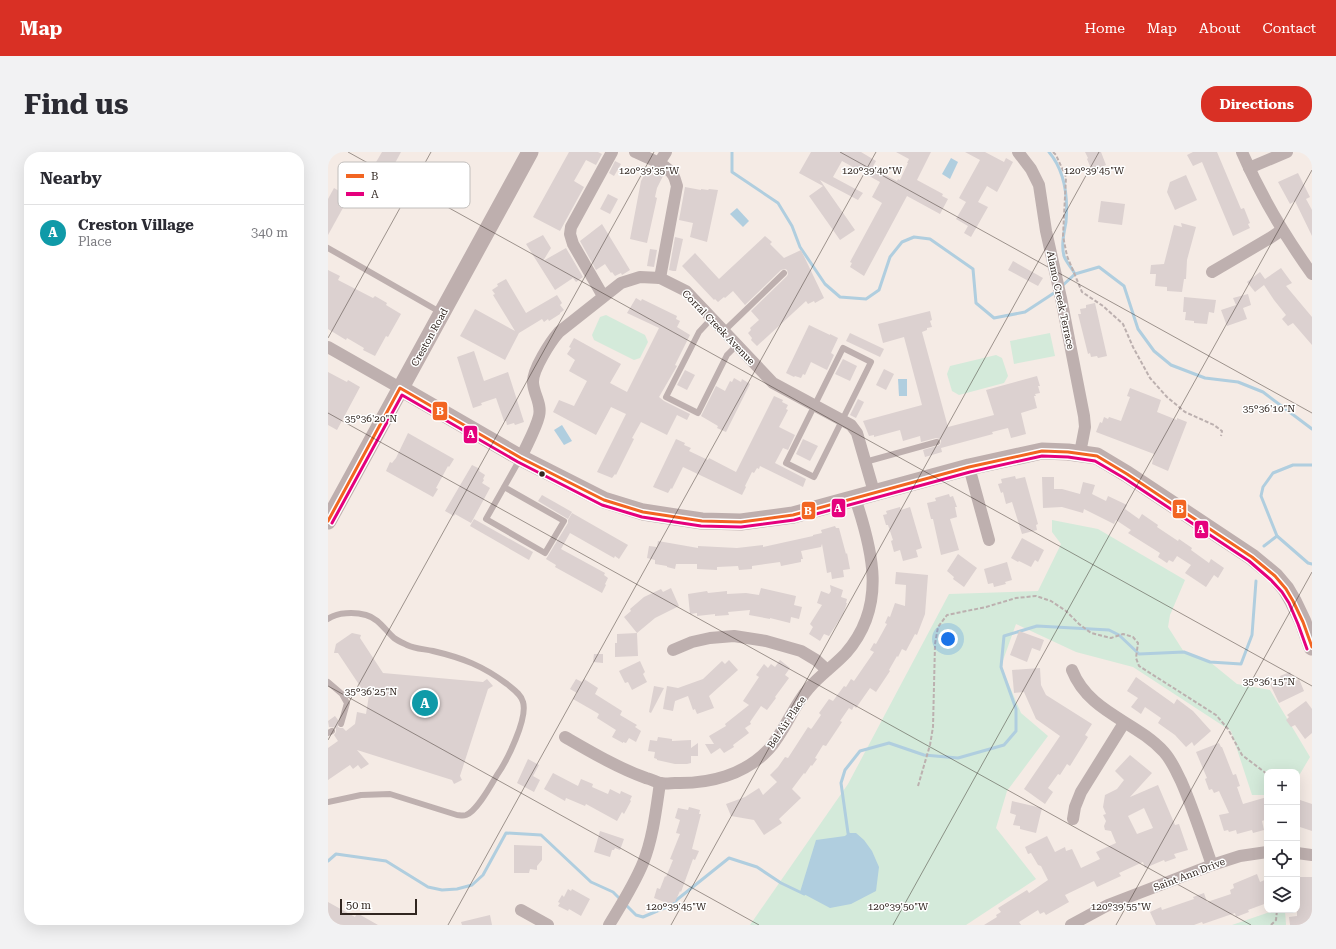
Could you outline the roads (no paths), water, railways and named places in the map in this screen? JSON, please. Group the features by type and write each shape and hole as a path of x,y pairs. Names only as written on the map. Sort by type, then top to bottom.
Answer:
{"street":[{"name":"Creston Road","path":"330,515 530,152"},
{"path":"603,296 573,244 570,234 571,227 612,152"},
{"path":"635,152 659,163 670,171 678,186 660,278"},
{"path":"659,163 666,152"},
{"name":"Alamo Creek Terrace","path":"1018,152 1031,169 1038,185 1084,416 1085,427 1080,453"},
{"path":"1242,152 1263,199 1312,274"},
{"path":"1249,168 1287,152"},
{"path":"1212,272 1282,230"},
{"name":"Corral Creek Avenue","path":"521,458 539,416 540,403 533,384 534,376 554,338 559,332 621,283 640,277 660,278 686,291 774,383 851,425 857,433 874,492"},
{"path":"328,347 521,458 604,500 643,512 702,521 741,522 793,515 969,467 1042,451 1080,453 1097,456 1127,474 1252,557 1276,576 1293,601 1303,622 1312,647"},
{"path":"969,467 989,540"},
{"name":"Bel Air Place","path":"565,737 592,753 635,774 660,783 702,783 716,780 745,768 758,759 769,748 808,689 846,653 860,633 866,621 871,606 873,585 870,555 855,498"},
{"path":"673,650 692,642 710,638 734,636 766,641 801,651 816,660 827,670"},
{"path":"1072,670 1075,678 1096,704 1154,742 1165,752 1173,763 1212,864"},
{"path":"1073,819 1075,807 1081,792 1124,723"},
{"path":"609,925 643,863 651,838 660,783"},
{"name":"Saint Ann Drive","path":"1071,925 1108,905 1212,864 1240,856 1264,852"},
{"path":"1300,853 1312,855"},
{"path":"521,910 548,925"}],"lane":[{"path":"328,248 442,313"},
{"path":"724,331 784,273"},
{"path":"712,318 699,332 666,397 698,413 726,355 737,345"},
{"path":"843,348 871,362 814,476 786,463 814,405 843,348"},
{"path":"865,462 937,442"},
{"path":"504,487 564,521 545,553 486,519 504,487 521,458"},
{"path":"328,619 342,614 367,616 377,621 396,639 409,647 434,652 479,666 510,686 519,694 524,702 522,718 514,742 501,769 477,804 466,815 457,816 390,794 361,795 328,802"},
{"path":"328,682 342,694 347,703 341,724"}],"water":[{"path":"951,158 958,162 950,179 942,174"},
{"path":"737,208 749,221 743,227 730,214"},
{"path":"898,379 907,379 907,396 899,396"},
{"path":"562,425 572,441 564,445 554,430"},
{"path":"848,833 856,833 864,840 872,851 879,867 876,891 851,904 830,908 800,892 816,840 845,836"}],"waterway":[{"path":"732,152 732,172 778,203 792,226 800,247 825,284 840,297 866,299 879,290 890,257 902,242 914,237 930,239 973,269 976,303 994,318 1025,312 1057,291"},
{"path":"1049,152 1059,168 1066,194 1066,222 1063,239 1063,252 1075,274"},
{"path":"1062,286 1075,274 1099,267 1124,286 1138,329 1154,351 1171,365 1205,378 1238,382 1263,392 1312,429"},
{"path":"1312,465 1293,465 1273,473 1263,487 1261,496 1277,536 1308,563 1312,564"},
{"path":"1264,546 1277,536"},
{"path":"851,836 848,833 841,783 845,770 860,751 889,743 924,755 958,758 1004,745 1016,731 1016,709 1001,667 1004,636 1037,626 1109,630 1119,635 1139,654 1184,652 1210,662 1241,664 1252,635 1256,581"},
{"path":"328,861 336,854 386,861 428,887 442,890 457,889 472,885 483,875 506,833 541,835 591,882 613,892 621,900"},
{"path":"625,904 636,915 643,917 669,906 729,858 757,867 781,883 804,894"}],"place":[{"name":"Creston Village","path":"425,703"}]}
